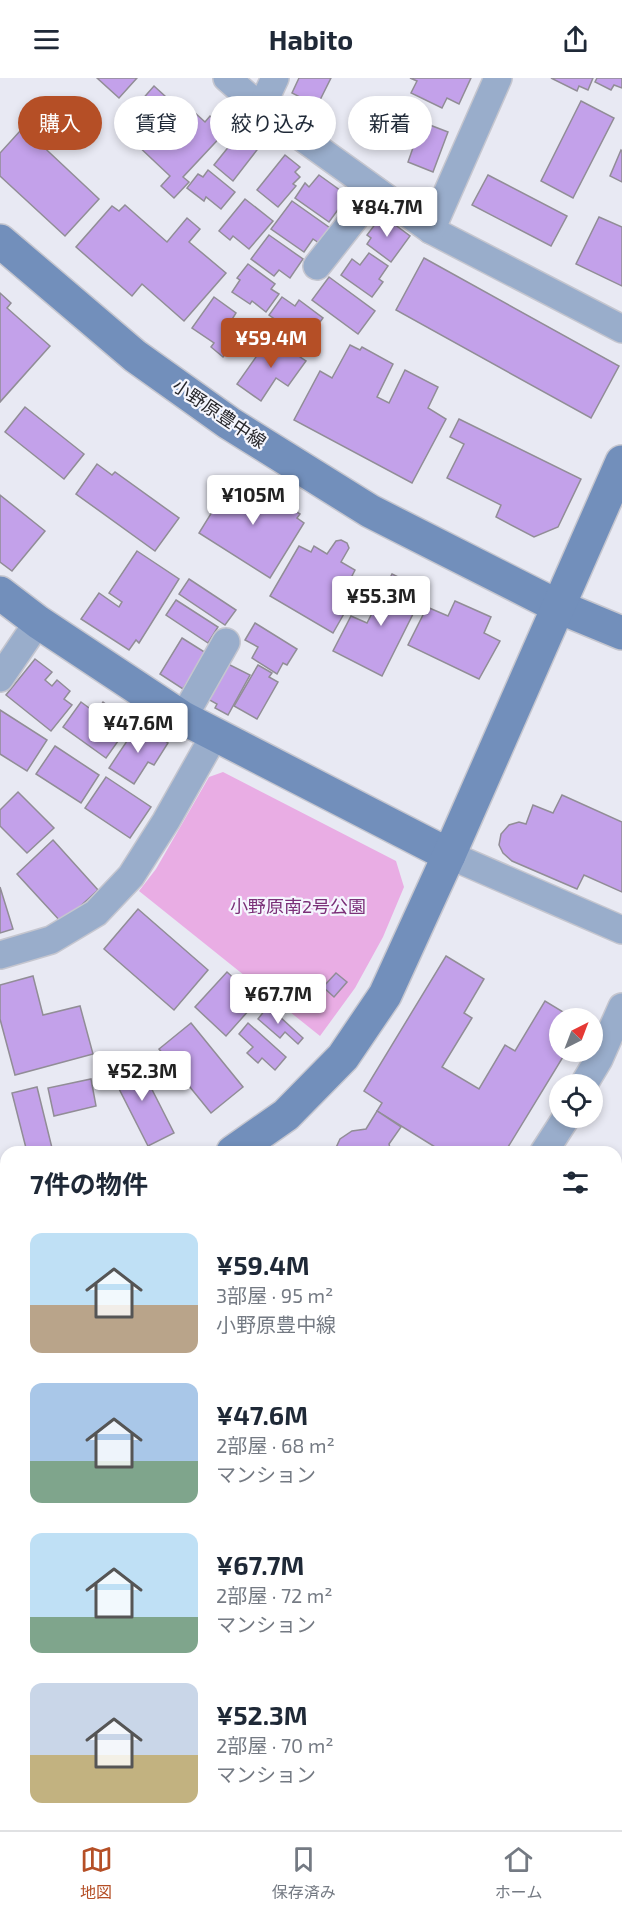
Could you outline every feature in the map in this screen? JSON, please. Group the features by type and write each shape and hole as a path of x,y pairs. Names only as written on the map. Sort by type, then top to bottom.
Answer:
{"street":[{"path":"227,78 247,96"},
{"path":"267,96 275,78"},
{"path":"430,230 498,78"},
{"path":"319,150 430,230 622,329"},
{"path":"317,266 376,191"},
{"name":"小野原豊中線","path":"0,241 135,356 229,423 370,511 559,607 622,633"},
{"path":"242,1146 286,1115 343,1057 385,995 622,462"},
{"path":"0,593 38,622 214,736 449,855 622,930"},
{"path":"0,678 38,622"},
{"path":"183,718 226,642"},
{"path":"0,955 51,940 96,913 131,876 166,821 214,736"},
{"path":"590,1074 622,1007"},
{"path":"548,1146 560,1128"}],"green space":[{"name":"小野原南2号公園","path":"223,772 396,861 404,887 383,937 355,988 320,1036 139,891 156,869 209,777"}],"building":[{"path":"97,78 137,78 121,96 117,96"},
{"path":"299,78 331,78 322,96 298,96 292,93"},
{"path":"410,78 471,78 459,104 447,98 442,108 432,103 432,96 417,96 411,93 417,81"},
{"path":"551,78 593,78 588,90 579,86 577,91"},
{"path":"597,78 622,78 622,88 614,85 611,90 595,82"},
{"path":"154,86 165,96 145,96"},
{"path":"581,101 614,118 573,198 541,181"},
{"path":"198,116 205,122 210,116 210,148 183,177 189,182 174,198 161,186 170,176 142,150 198,150"},
{"path":"432,126 448,132 433,172 408,162 412,150 432,150"},
{"path":"18,133 18,150 47,150 99,199 65,236 0,176 0,153"},
{"path":"226,150 257,150 233,181 214,165"},
{"path":"622,151 622,182 610,176"},
{"path":"285,155 300,167 295,172 300,177 293,184 296,186 278,207 257,190"},
{"path":"208,170 235,192 221,209 206,197 204,201 187,188 198,174 203,177"},
{"path":"319,175 348,196 329,222 295,198 305,183 309,187"},
{"path":"488,175 567,216 551,246 472,205"},
{"path":"245,199 273,221 249,249 233,236 230,240 219,231"},
{"path":"292,201 330,228 319,243 313,239 304,252 271,229"},
{"path":"125,205 167,242 187,218 200,229 189,242 226,273 184,321 142,284 132,296 76,247 112,206 119,211"},
{"path":"382,215 410,236 391,262 367,244 371,238 367,235"},
{"path":"599,217 622,227 622,286 576,264"},
{"path":"269,235 303,259 290,278 279,270 274,276 251,259"},
{"path":"369,253 388,266 379,279 383,282 372,297 341,275 352,259 360,265"},
{"path":"424,258 619,366 591,418 396,310"},
{"path":"248,264 275,284 271,289 279,294 266,312 252,301 250,304 232,292 240,280 237,278"},
{"path":"329,277 375,311 358,334 312,300"},
{"path":"0,293 11,303 7,308 50,346 0,402"},
{"path":"214,297 236,313 231,321 243,330 223,357 211,347 214,343 192,328"},
{"path":"282,297 295,306 299,300 323,318 306,341 269,315"},
{"path":"270,337 306,361 288,386 276,378 261,401 237,384"},
{"path":"350,345 360,350 362,347 393,364 377,397 389,403 405,370 438,387 428,408 446,419 412,483 294,420 320,371 332,378"},
{"path":"25,407 84,454 64,479 5,432"},
{"path":"459,419 581,479 558,527 534,537 496,517 501,505 447,478 464,444 450,437"},
{"path":"97,464 112,475 115,472 179,518 155,551 76,494"},
{"path":"233,478 241,483 243,479 300,514 297,518 304,523 270,578 199,533"},
{"path":"0,495 45,531 12,571 0,562"},
{"path":"341,540 347,543 349,548 341,562 355,570 352,576 362,582 333,633 270,596 299,546 311,552 314,546 327,554 336,541"},
{"path":"137,551 179,579 139,643 136,640 129,650 81,619 99,593 119,607 122,602 109,593"},
{"path":"392,574 425,590 382,676 333,651 351,616 367,623"},
{"path":"189,579 236,610 225,625 179,594"},
{"path":"176,600 218,627 208,643 166,615"},
{"path":"455,601 491,617 484,633 500,641 479,679 408,645 427,607 448,616"},
{"path":"255,623 297,649 287,665 283,663 277,674 252,658 258,647 245,640"},
{"path":"182,638 206,653 183,689 160,674"},
{"path":"35,659 52,672 45,680 52,686 57,680 70,691 64,699 72,705 51,731 6,695"},
{"path":"226,663 250,675 228,715 215,708 217,704 206,698"},
{"path":"258,665 272,673 269,677 278,682 257,719 234,706"},
{"path":"81,702 96,713 103,702 131,723 106,758 63,727"},
{"path":"0,710 47,740 27,771 0,754"},
{"path":"139,723 168,743 154,765 148,762 134,784 109,768"},
{"path":"55,746 99,775 81,803 36,774"},
{"path":"106,777 151,807 130,838 85,808"},
{"path":"18,792 54,828 27,853 0,826 0,810"},
{"path":"562,795 622,822 622,892 584,875 577,889 512,861 503,853 499,845 501,834 509,825 519,822 526,824 533,805 553,813"},
{"path":"53,840 98,890 62,923 17,874"},
{"path":"0,887 13,929 0,933"},
{"path":"138,909 208,970 174,1010 104,949"},
{"path":"446,956 484,979 464,1013 472,1018 442,1067 479,1089 505,1045 515,1051 545,1001 557,1008 549,1008 549,1062 560,1062 553,1074 549,1074 549,1080 509,1146 433,1146 377,1111 382,1103 364,1091"},
{"path":"227,972 258,1000 226,1036 195,1007"},
{"path":"336,973 347,982 334,997 323,987"},
{"path":"33,976 43,1015 80,1006 93,1054 15,1075 0,1019 0,985"},
{"path":"268,1006 303,1038 298,1044 285,1032 280,1038 258,1019"},
{"path":"191,1023 243,1087 211,1113 159,1049"},
{"path":"248,1023 286,1057 275,1070 262,1058 258,1063 247,1053 253,1047 239,1034"},
{"path":"136,1058 174,1133 148,1146 110,1071"},
{"path":"91,1079 96,1106 54,1116 48,1088"},
{"path":"37,1087 52,1146 25,1146 12,1093"},
{"path":"377,1111 401,1127 390,1146 337,1146 340,1139 352,1131 366,1129"}]}
